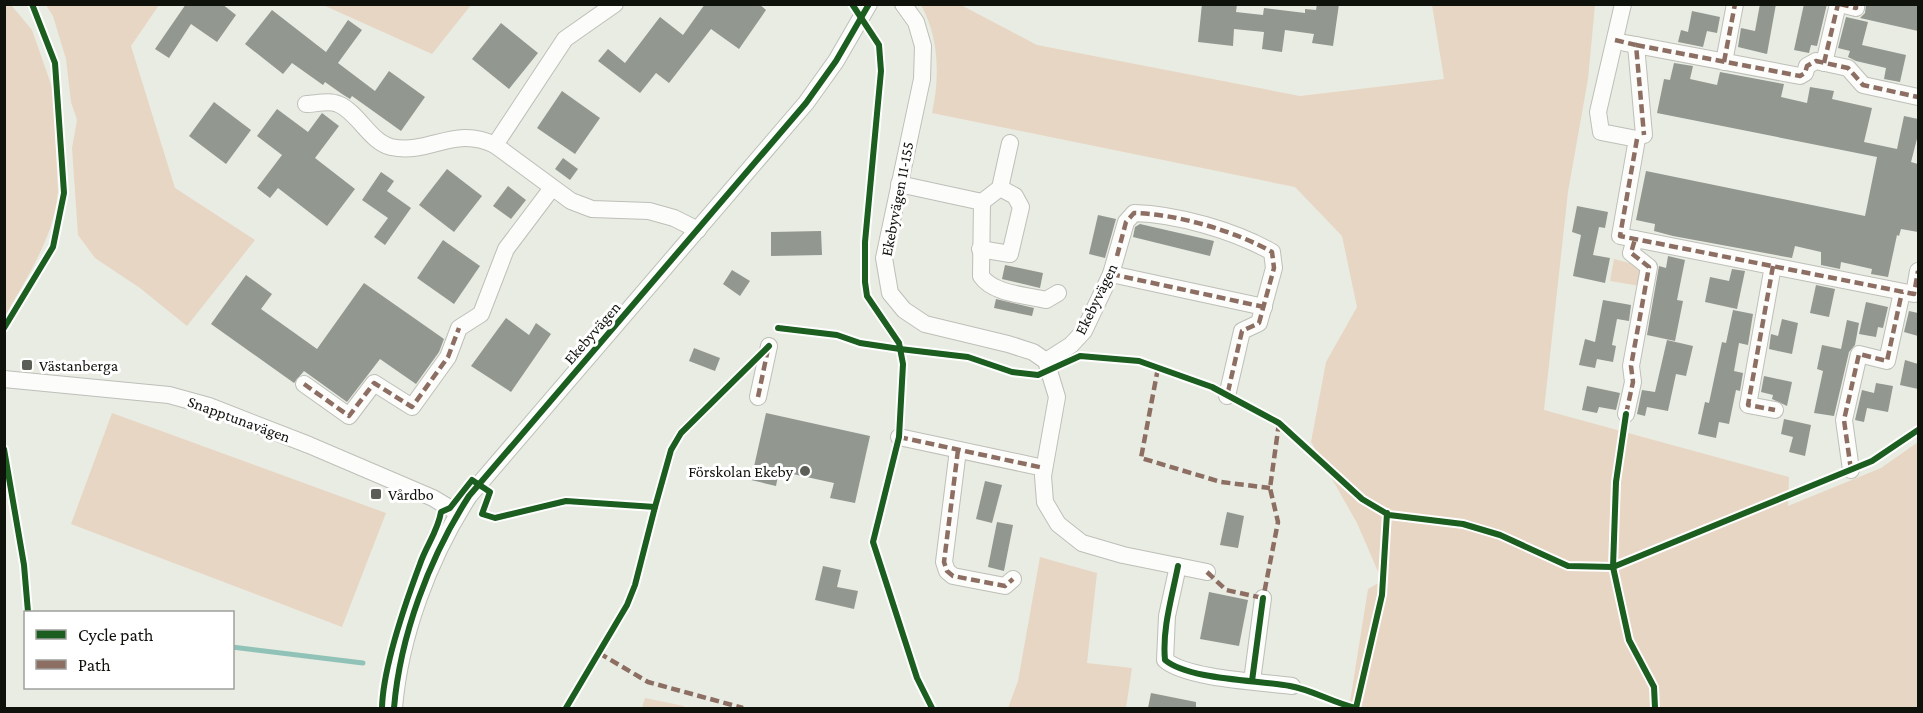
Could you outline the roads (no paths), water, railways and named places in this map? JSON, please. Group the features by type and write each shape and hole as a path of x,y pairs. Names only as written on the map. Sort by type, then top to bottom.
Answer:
{"street":[{"path":"495,145 565,39 615,4"},
{"name":"Ekebyvägen","path":"394,708 397,669 424,585 459,513 470,496 806,102 836,62 869,4"},
{"name":"Ekebyvägen 11-155","path":"903,4 916,22 923,46 922,79 884,258 890,293 903,310 925,324 1008,344 1033,352 1046,362"},
{"path":"1623,4 1598,112 1601,132 1641,137"},
{"path":"1724,62 1736,4"},
{"path":"1824,63 1839,4 1856,8 1856,4"},
{"path":"1615,40 1800,76 1811,63 1824,63 1848,68 1863,85 1918,97"},
{"path":"1636,45 1641,137 1620,236 1914,294 1918,271"},
{"path":"306,104 336,103 351,112 387,146 401,149 420,147 459,137 479,138 495,145 571,201 592,209 649,211 674,218 698,230"},
{"path":"1010,143 1000,188 982,202 981,276 991,286 1046,300 1058,293"},
{"path":"899,184 982,202"},
{"path":"303,384 349,416 374,383 412,407 448,357 459,328 481,314 506,249 552,188"},
{"path":"980,249 1010,254 1021,207 1016,196 1000,188"},
{"name":"Ekebyvägen","path":"1046,362 1071,345 1084,331 1111,274 1126,222 1134,213 1148,213 1223,230 1272,252 1274,268 1264,307"},
{"path":"1626,414 1633,382 1631,366 1649,267 1631,253 1635,239"},
{"path":"1773,266 1748,405 1774,410"},
{"path":"1111,274 1264,307 1259,323 1242,331 1227,396"},
{"path":"1851,470 1844,420 1859,354 1887,361 1902,291"},
{"path":"758,397 768,346"},
{"path":"1046,362 1057,397 1044,468 1045,502 1058,524 1082,543 1123,555 1207,572"},
{"name":"Snapptunavägen","path":"4,379 169,394 209,406 309,445 433,498 459,513"},
{"path":"898,437 1044,468"},
{"path":"958,450 944,561 947,571 953,576 1005,586 1013,579"},
{"path":"1178,566 1167,616 1165,660 1173,667 1292,686"},
{"path":"1252,681 1263,598"}],"waterway":[{"path":"234,647 363,663"}],"place":[{"name":"Västanberga","path":"27,365"},
{"name":"Förskolan Ekeby","path":"805,471"},
{"name":"Vårdbo","path":"376,494"}]}
